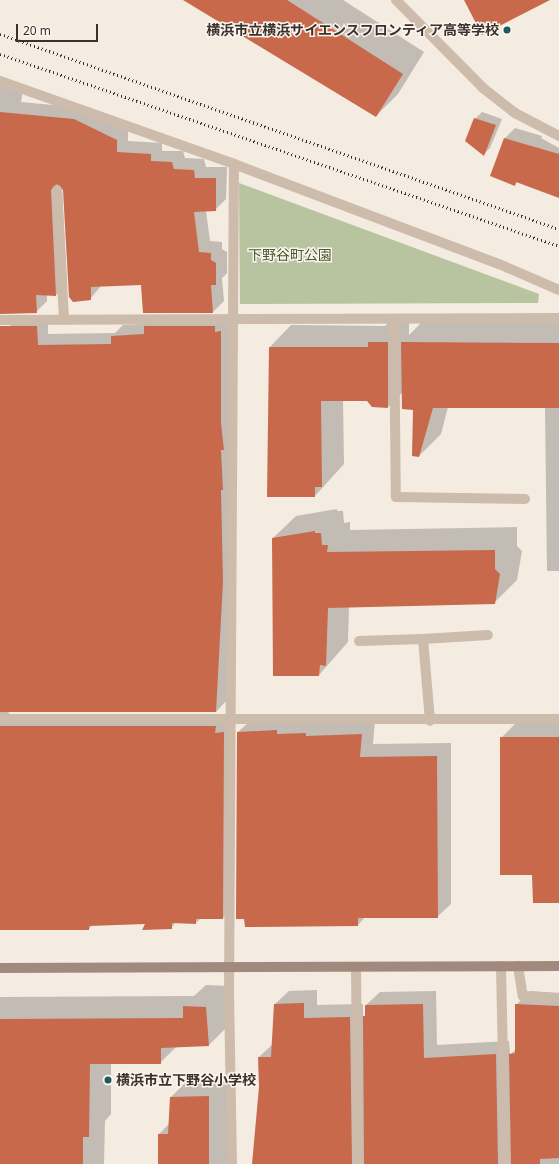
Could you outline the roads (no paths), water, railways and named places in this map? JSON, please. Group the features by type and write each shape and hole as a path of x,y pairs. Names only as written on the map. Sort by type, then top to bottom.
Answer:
{"street":[{"path":"396,0 483,88 514,113 559,136"},
{"path":"0,81 234,164 499,264 559,290"},
{"path":"232,1164 229,967 232,719 234,164"},
{"path":"57,190 64,320"},
{"path":"0,320 233,318 394,320 559,318"},
{"path":"394,320 396,497 525,499"},
{"path":"359,641 488,635"},
{"path":"423,639 430,721"},
{"path":"0,719 430,721 559,719"},
{"path":"502,966 505,1164"},
{"path":"518,966 523,996 559,998"},
{"path":"0,968 559,966"},
{"path":"356,967 358,1164"}],"railway":[{"path":"0,34 559,229"},
{"path":"0,54 559,246"}],"place":[{"name":"横浜市立横浜サイエンスフロンティア高等学校","path":"507,30"},
{"name":"横浜市立下野谷小学校","path":"108,1080"}],"park label":[{"name":"下野谷町公園","path":"290,255"}]}
